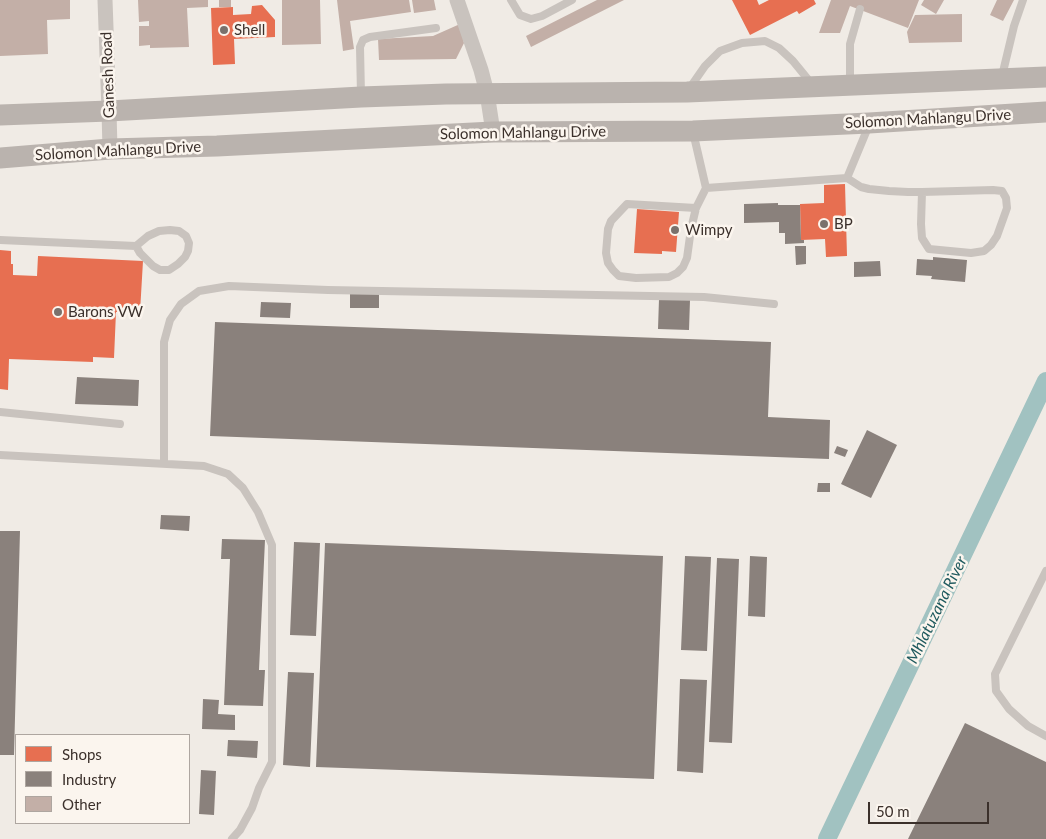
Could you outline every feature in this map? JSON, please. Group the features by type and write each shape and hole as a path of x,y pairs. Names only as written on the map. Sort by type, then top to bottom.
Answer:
{"main road":[{"path":"0,115 361,97 487,93 686,92 1046,77"},
{"name":"Solomon Mahlangu Drive","path":"0,158 110,149 217,146 493,132 693,130 869,123 1046,112"}],"street":[{"name":"Ganesh Road","path":"105,0 110,149"},
{"path":"457,0 481,70 487,93 493,132"}],"lane":[{"path":"511,0 520,15 531,19 542,16 572,0"},
{"path":"1002,78 1014,26 1023,0"},
{"path":"850,85 850,44 860,9"},
{"path":"361,97 360,47 363,40 370,37 436,28"},
{"path":"686,92 705,66 720,51 742,42 765,41 778,48 793,61 814,87"},
{"path":"847,178 869,123"},
{"path":"693,130 706,188 696,208 687,258 683,267 669,277 636,278 619,276 613,270 608,262 606,253 608,229 611,221 627,204 696,208"},
{"path":"706,188 847,178 869,189 908,192 1002,191 1006,198 1006,208 997,236 991,245 984,251 971,252 929,249 922,238 922,192"},
{"path":"0,240 136,246 148,236 159,231 170,230 179,231 186,236 190,243 185,258 169,270 160,270 152,266 136,246"},
{"path":"164,464 164,342 170,320 182,304 199,291 229,286 704,298 774,304"},
{"path":"0,412 120,424"},
{"path":"0,455 204,466 228,474 243,488 258,512 272,545 272,762 259,788 252,808 240,830 232,839"},
{"path":"1046,570 995,674 996,691 1009,709 1028,726 1046,736"}],"building: Shops":[{"path":"732,0 757,0 759,5 769,0 814,0 816,4 799,14 797,11 750,35"},
{"path":"262,5 275,20 275,37 234,39 235,64 213,65 211,8 233,7 233,15 251,14 252,6"},
{"path":"845,184 847,256 826,257 825,239 801,240 800,204 824,203 824,185"},
{"path":"637,209 679,212 676,252 662,251 662,254 634,253"},
{"path":"0,250 11,251 13,275 37,276 38,256 143,261 140,312 116,312 114,358 93,357 93,362 9,359 8,390 0,389"}],"building: Industry":[{"path":"778,203 778,205 800,205 801,240 804,240 804,243 785,244 785,233 779,233 779,222 744,223 744,204"},
{"path":"795,246 806,246 806,264 796,265"},
{"path":"933,257 967,260 965,282 931,279 932,276 916,275 917,259 933,260"},
{"path":"880,261 881,276 854,277 854,262"},
{"path":"350,293 379,293 379,308 350,308"},
{"path":"659,299 690,300 689,330 658,329"},
{"path":"261,302 291,303 290,318 260,317"},
{"path":"215,322 771,342 768,417 830,420 829,459 210,436"},
{"path":"77,377 139,380 138,406 75,404"},
{"path":"867,430 897,445 871,498 841,484"},
{"path":"837,446 848,450 845,457 834,453"},
{"path":"818,483 830,483 830,492 817,492"},
{"path":"161,515 190,516 189,531 160,529"},
{"path":"0,531 20,531 14,755 0,755"},
{"path":"222,539 265,540 259,670 265,670 263,706 224,705 230,559 221,559"},
{"path":"294,542 320,543 316,636 290,635"},
{"path":"325,543 663,556 654,779 316,767"},
{"path":"685,556 711,557 707,651 681,650"},
{"path":"750,556 767,557 765,617 748,616"},
{"path":"717,558 739,559 732,743 709,742"},
{"path":"288,672 314,673 310,767 283,765"},
{"path":"680,679 707,680 703,773 677,771"},
{"path":"203,699 219,700 218,714 235,715 235,730 202,729"},
{"path":"965,723 1046,762 1046,839 908,839"},
{"path":"228,740 258,741 257,758 227,756"},
{"path":"201,770 216,771 214,815 199,814"}],"building: Other":[{"path":"0,0 70,0 70,19 47,20 48,54 0,56"},
{"path":"138,0 208,0 208,7 187,8 189,47 150,48 150,45 139,46 139,26 149,26 149,21 139,22"},
{"path":"219,0 231,0 231,7 219,7"},
{"path":"282,0 320,0 321,44 282,45"},
{"path":"337,0 409,0 411,12 350,21 354,49 343,51"},
{"path":"412,0 434,0 436,10 414,13"},
{"path":"597,0 624,0 531,47 526,36"},
{"path":"831,0 919,0 908,28 850,6 840,33 819,33"},
{"path":"924,0 944,0 936,14 921,5"},
{"path":"997,0 1014,0 1003,21 990,15"},
{"path":"962,14 962,42 909,43 907,32 915,15"},
{"path":"460,24 464,43 456,59 379,60 378,39 433,36"}],"waterway":[{"name":"Mhlatuzana River","path":"827,839 1046,381"}],"place":[{"name":"Shell","path":"224,30"},
{"name":"BP","path":"824,224"},
{"name":"Wimpy","path":"675,230"},
{"name":"Barons VW","path":"58,312"}]}
